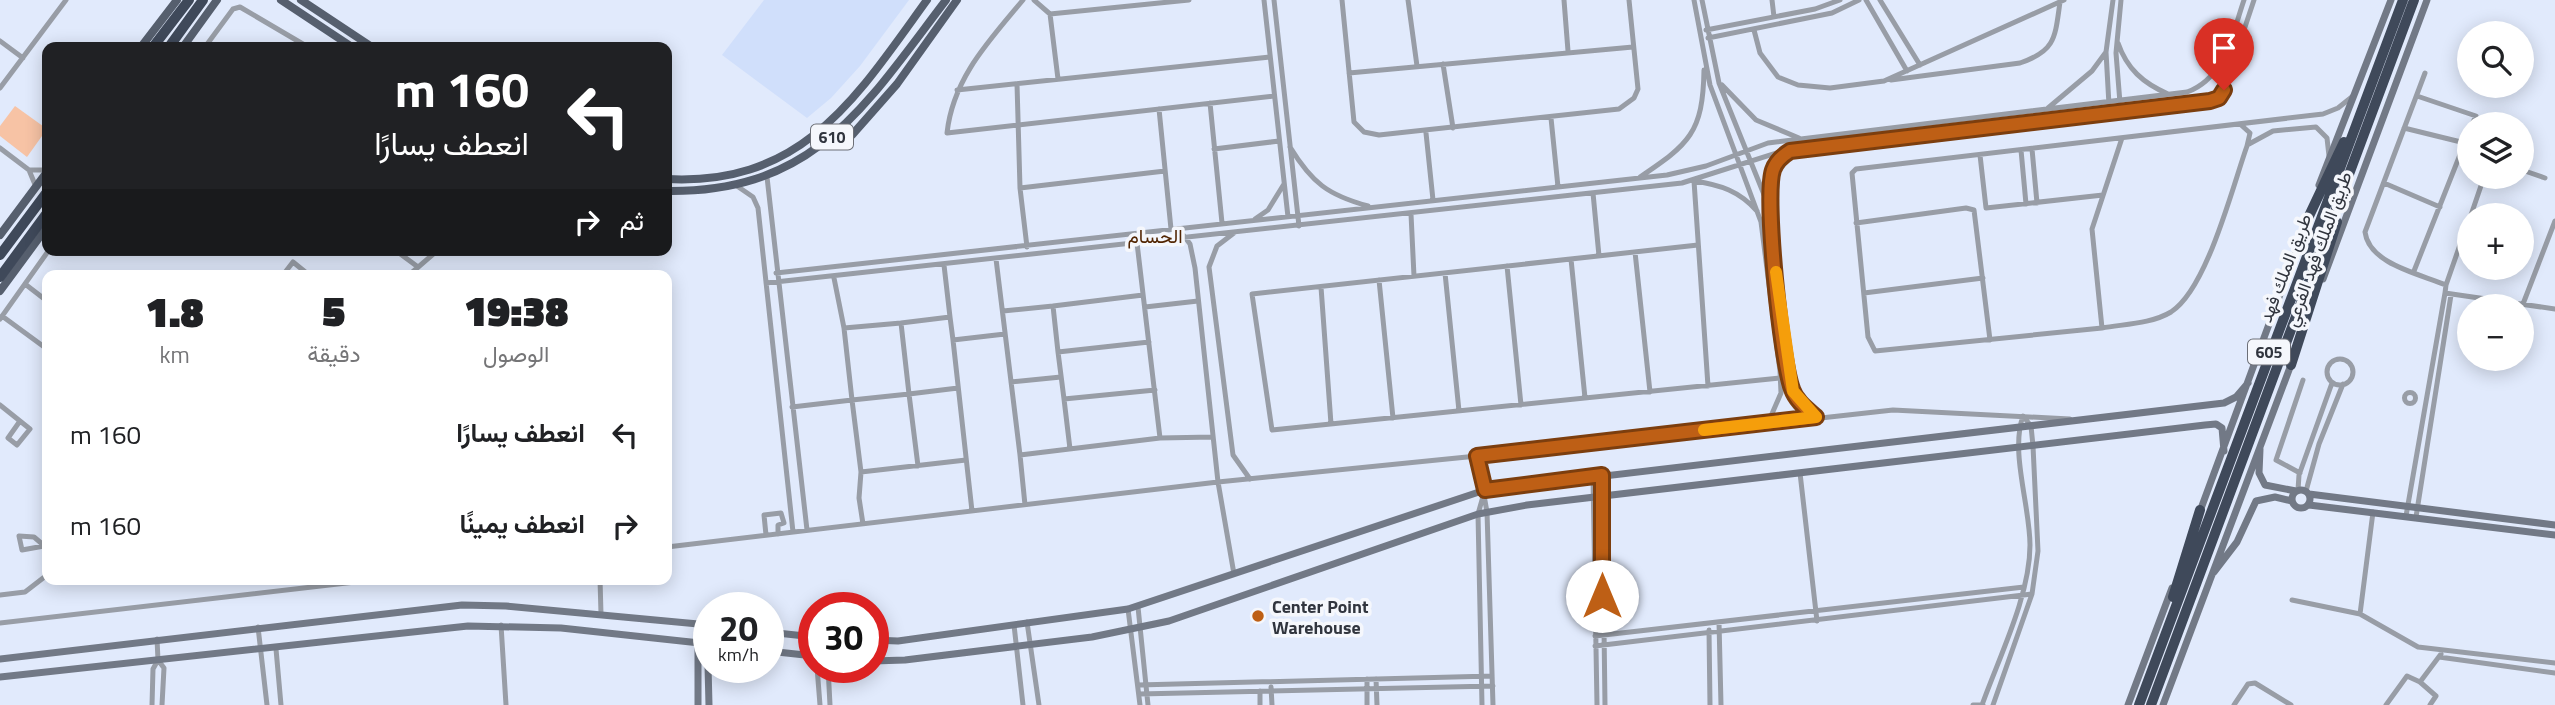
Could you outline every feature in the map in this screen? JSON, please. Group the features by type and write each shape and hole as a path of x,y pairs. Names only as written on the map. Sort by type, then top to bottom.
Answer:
{"highway":[{"path":"157,42 189,0"},
{"path":"173,42 203,0"},
{"name":"طريق الملك فهد","path":"2139,705 2403,0"},
{"name":"طريق الملك فهد","path":"2151,705 2414,0"},
{"path":"2309,216 2374,78"},
{"path":"2291,365 2378,98"},
{"path":"0,256 42,199"},
{"path":"0,277 42,220"},
{"path":"2139,705 2200,510"}],"main road":[{"path":"145,42 177,0"},
{"path":"187,42 217,0"},
{"path":"281,0 344,42"},
{"path":"301,0 364,42"},
{"name":"610","path":"672,179 736,174 769,163 811,140 856,97 927,0"},
{"name":"610","path":"672,191 700,191 737,186 767,177 794,164 833,137 851,121 946,0"},
{"path":"833,137 852,135 897,85 957,0"},
{"name":"طريق الملك فهد الفرعي","path":"2128,705 2224,451 2329,156 2390,0"},
{"name":"طريق الملك فهد الفرعي","path":"2163,705 2427,0"},
{"path":"0,235 42,178"},
{"path":"0,291 42,234"},
{"path":"889,641 1128,610 1485,490 2224,403 2236,397 2248,383"},
{"path":"889,660 1031,645 1169,621 1487,512 1592,496 2216,424 2222,428 2224,451"},
{"path":"2260,443 2259,473 2264,485 2555,526"},
{"path":"2292,501 2302,492"},
{"path":"2302,492 2309,505"},
{"path":"2210,578 2237,542 2256,501 2276,497 2292,501 2299,508 2309,505 2373,511 2555,535"},
{"path":"0,659 258,627 462,606 601,614 693,623"},
{"path":"0,677 468,626 500,625 693,643"},
{"path":"697,683 698,705"},
{"path":"709,683 709,705"}],"street":[{"path":"0,88 66,0"},
{"path":"1023,0 988,41 957,90 950,109 947,133 1274,96"},
{"path":"1034,0 1050,14 1058,79"},
{"path":"1050,14 1131,3 1189,0"},
{"path":"1264,0 1289,227"},
{"path":"1274,0 1299,226"},
{"path":"1342,0 1354,122 1358,129 1379,135 1426,133 1607,112 1628,103 1638,89 1629,0"},
{"path":"1408,0 1417,66"},
{"path":"1564,0 1568,51"},
{"path":"1694,0 1704,64 1759,213 1781,393 1768,423"},
{"path":"1702,0 1706,30 1719,83 1744,151 1769,207"},
{"path":"1772,0 1774,17"},
{"path":"1706,30 1815,9 1840,0"},
{"path":"1708,38 1832,13 1859,0"},
{"path":"1866,0 1909,70 1917,77"},
{"path":"1880,0 1920,65"},
{"path":"2113,0 2106,52 2109,104 2115,113"},
{"path":"2115,113 2120,103 2117,40 2121,0"},
{"path":"776,273 1640,178 1685,172 1768,143 2170,95 2200,88 2217,73 2245,0"},
{"path":"766,283 834,278 1184,236 1411,214 1694,181 1749,161 1790,151 2115,113 2219,98 2254,0"},
{"path":"1754,30 1760,53 1778,77 1798,85 1830,88 2020,63 2045,54 2056,33 2062,1"},
{"path":"1884,81 2062,1"},
{"path":"209,42 233,9 240,7 300,42"},
{"path":"2117,40 2134,73 2150,87 2170,95"},
{"path":"0,41 23,58"},
{"path":"1349,73 1633,47"},
{"path":"2045,110 2092,71 2106,52"},
{"path":"957,90 1270,57"},
{"path":"1443,64 1453,128"},
{"path":"1640,178 1684,146 1700,113 1704,64"},
{"path":"2425,73 2365,232 2367,242 2383,259 2446,285"},
{"path":"1719,83 1756,120 1802,139"},
{"path":"1017,84 1020,188 1027,247"},
{"path":"2240,124 2249,133 2247,146 2204,268 2187,298 2171,312 2154,319 2102,328 1875,351 1868,337 1851,179 1856,169 2319,114 2338,108 2355,94"},
{"path":"2417,96 2464,112"},
{"path":"1210,103 1222,223"},
{"path":"1159,109 1171,229"},
{"path":"2316,127 2319,114"},
{"path":"1551,118 1558,187"},
{"path":"2247,146 2259,136 2273,131 2316,127 2324,132 2329,156"},
{"path":"2404,128 2457,142"},
{"path":"1426,133 1433,200"},
{"path":"2102,328 2092,229 2122,138"},
{"path":"1214,149 1279,141"},
{"path":"1288,144 1323,188 1337,198 1372,207"},
{"path":"0,148 29,170 36,187"},
{"path":"2032,149 2037,203"},
{"path":"2021,150 2026,204"},
{"path":"1790,151 1779,158 1772,171 1769,207 1789,380 1801,403 1816,417"},
{"path":"1980,155 1986,208 2103,195"},
{"path":"2414,271 2457,164"},
{"path":"29,170 42,171"},
{"path":"1020,188 1166,171"},
{"path":"2534,174 2546,178"},
{"path":"767,177 807,530"},
{"path":"1694,181 1716,184 1742,194 1759,213"},
{"path":"1694,181 1708,386"},
{"path":"2384,183 2440,207"},
{"path":"1255,219 1268,210 1283,184"},
{"path":"737,186 756,202 793,532"},
{"path":"1594,193 1599,256"},
{"path":"1856,223 1966,208 1973,210 1990,340"},
{"path":"1411,214 1414,276"},
{"path":"2527,294 2555,221"},
{"path":"1237,231 1217,246 1209,267 1233,455 1251,479"},
{"path":"1184,236 1192,253 1218,482 1234,576"},
{"path":"1137,243 1160,438"},
{"path":"1698,245 1252,294 1272,430 1780,379"},
{"path":"1634,252 1650,392"},
{"path":"2416,517 2430,404 2448,294 2446,285 2457,254"},
{"path":"42,346 1,317 46,256"},
{"path":"403,256 418,267"},
{"path":"415,270 431,256"},
{"path":"996,259 1025,505"},
{"path":"1571,259 1585,398"},
{"path":"287,270 293,262 299,270"},
{"path":"944,265 972,511"},
{"path":"1507,266 1521,405"},
{"path":"1445,273 1459,411"},
{"path":"834,278 844,328 861,472 859,498 863,524"},
{"path":"1864,293 1983,278"},
{"path":"1379,280 1393,418"},
{"path":"25,284 42,297"},
{"path":"1321,287 1331,424"},
{"path":"2448,294 2457,295"},
{"path":"1003,311 1143,295"},
{"path":"1145,307 1198,302"},
{"path":"1053,306 1070,449"},
{"path":"2534,306 2555,309"},
{"path":"844,328 950,317"},
{"path":"901,323 918,466"},
{"path":"953,340 1005,334"},
{"path":"1058,352 1149,342"},
{"path":"2341,359 2349,363 2353,372 2350,380 2343,384 2332,383 2327,375 2328,366 2341,359"},
{"path":"1011,382 1061,377"},
{"path":"2300,472 2283,466 2276,460 2303,380"},
{"path":"2302,492 2300,472 2332,383"},
{"path":"2302,492 2343,384"},
{"path":"792,407 958,388"},
{"path":"1064,400 1155,390"},
{"path":"2414,400 2430,404"},
{"path":"2406,516 2430,404"},
{"path":"0,405 20,421"},
{"path":"672,546 1218,482 1893,410 2073,420"},
{"path":"1993,705 2034,586 2039,516 2031,426 2023,416"},
{"path":"1973,705 1982,705 2024,587 2030,545 2020,447 2019,428 2023,416"},
{"path":"2321,416 2328,419"},
{"path":"1020,454 1160,438 1213,437"},
{"path":"2307,453 2315,456"},
{"path":"1477,456 1487,512 1493,705"},
{"path":"861,472 966,460"},
{"path":"1800,473 1817,621"},
{"path":"1602,475 1605,705"},
{"path":"1593,476 1597,705"},
{"path":"1482,705 1478,514 1485,490"},
{"path":"2360,614 2373,511"},
{"path":"765,527 784,523 781,513 764,515 765,527 766,535"},
{"path":"792,518 805,517"},
{"path":"778,525 778,534"},
{"path":"0,595 25,592 42,579"},
{"path":"0,623 329,585"},
{"path":"600,585 601,614"},
{"path":"1595,636 2034,586"},
{"path":"1595,646 2032,594"},
{"path":"2292,600 2360,614 2418,647 2555,663"},
{"path":"1138,607 1148,705"},
{"path":"1128,610 1140,705"},
{"path":"1027,622 1039,705"},
{"path":"1719,622 1721,705"},
{"path":"1709,623 1710,705"},
{"path":"500,625 506,705"},
{"path":"1014,625 1023,705"},
{"path":"258,627 267,705"},
{"path":"152,705 153,669 158,660 157,639"},
{"path":"276,649 281,705"},
{"path":"2420,682 2445,650"},
{"path":"2439,657 2555,673"},
{"path":"158,660 164,668 162,705"},
{"path":"1138,685 1492,676"},
{"path":"2386,705 2407,677 2420,682 2436,696 2430,705"},
{"path":"1367,679 1367,705"},
{"path":"1376,679 1377,705"},
{"path":"1260,682 1260,705"},
{"path":"1271,682 1272,705"},
{"path":"2234,705 2248,684 2255,682 2291,705"},
{"path":"818,683 820,705"},
{"path":"829,683 830,705"},
{"path":"1139,694 1493,686"}],"shaded area":[{"path":"764,0 909,0 860,66 831,98 807,118 722,55"},
{"path":"15,106 42,125 42,136 27,157 0,136 0,126"}],"slow traffic":[{"path":"1704,430 1816,417 1801,403 1789,380 1776,272"}],"place":[{"name":"Center Point Warehouse","path":"1258,616"}],"district":[{"name":"الحسام","path":"1155,235"}],"route":[{"path":"1602,596 1602,475 1485,490 1477,456 1816,417 1793,391 1783,341 1769,207 1772,171 1779,158 1790,151 2210,101 2219,98 2224,90"}]}
